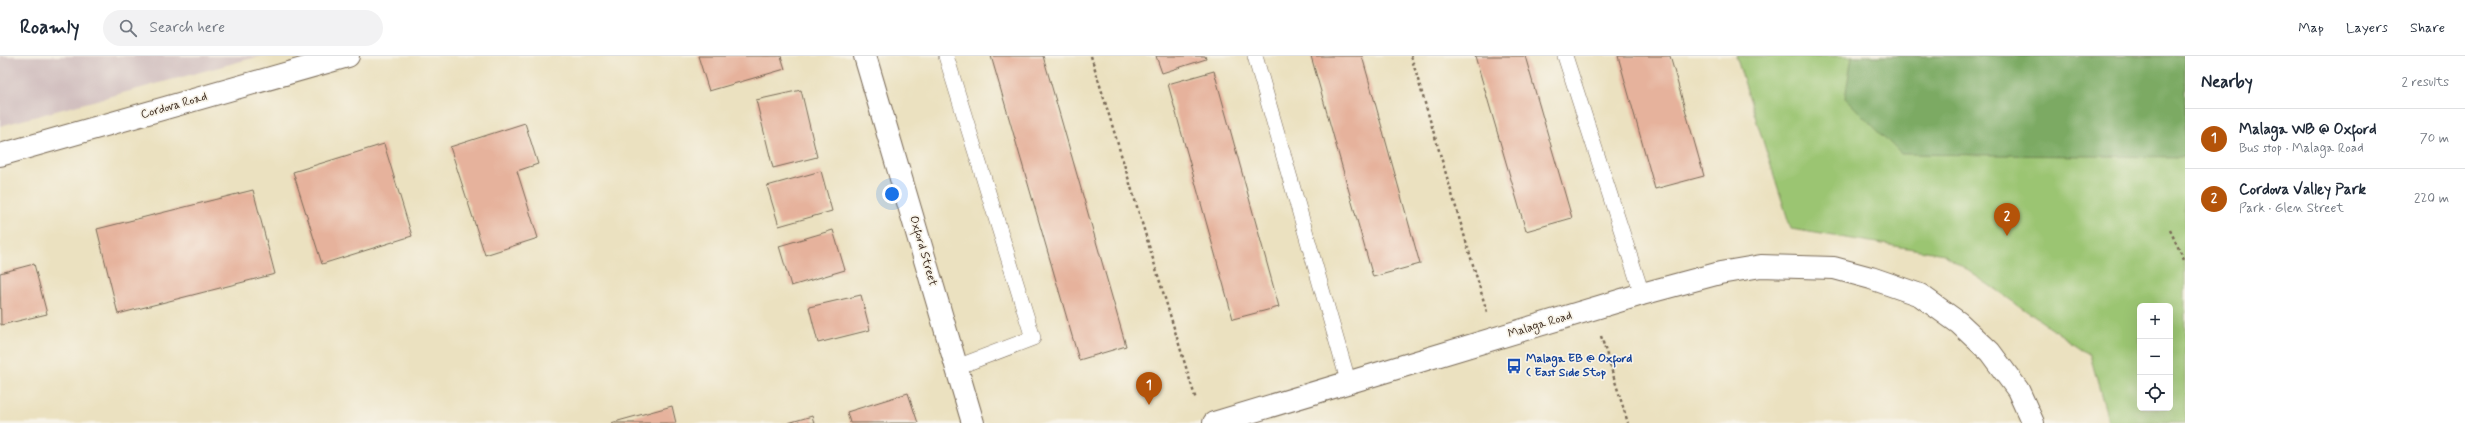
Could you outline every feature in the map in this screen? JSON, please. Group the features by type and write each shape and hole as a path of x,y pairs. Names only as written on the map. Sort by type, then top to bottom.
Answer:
{"street":[{"name":"Cordova Road","path":"0,155 348,56"},
{"name":"Oxford Street","path":"865,56 973,423"},
{"name":"Malaga Road","path":"1214,423 1349,384 1642,294 1720,273 1761,266 1834,268 1871,278 1920,295 1959,323 1995,358 2018,390 2033,423"}],"lane":[{"path":"946,56 1033,338 957,367"},
{"path":"1255,56 1349,384"},
{"path":"1565,56 1642,294"}],"path":[{"path":"1091,56 1199,408"},
{"path":"1411,56 1496,339"},
{"path":"2170,230 2185,262"},
{"path":"1592,309 1628,423"}],"shaded area":[{"path":"0,56 260,56 0,126"}],"green space":[{"path":"1736,56 2185,56 2185,423 2109,423 2090,355 1944,254 1791,229"},
{"path":"1852,56 2185,56 2185,157 1901,154 1845,98"}],"building":[{"path":"698,56 781,56 785,69 709,91"},
{"path":"991,56 1043,56 1126,346 1079,360"},
{"path":"1156,56 1205,56 1206,59 1162,73"},
{"path":"1311,56 1362,56 1420,264 1373,277"},
{"path":"1475,56 1525,56 1572,218 1526,231"},
{"path":"1618,56 1670,56 1704,176 1655,189"},
{"path":"1214,71 1279,307 1233,319 1168,84"},
{"path":"801,90 817,157 773,168 756,100"},
{"path":"525,123 538,164 517,171 538,238 485,255 450,147"},
{"path":"384,144 412,236 322,264 293,172"},
{"path":"821,171 832,211 779,226 767,186"},
{"path":"253,190 275,274 118,314 97,229"},
{"path":"833,230 845,270 791,286 779,246"},
{"path":"34,264 47,314 1,325 0,273"},
{"path":"861,295 870,330 818,343 809,307"},
{"path":"908,393 918,423 850,423 847,412"},
{"path":"672,406 676,423 611,423"},
{"path":"812,416 814,423 788,423"}],"place":[{"name":"Cordova Valley Park","path":"2007,236"},
{"name":"Malaga EB @ Oxford ( East Side Stop","path":"1514,366"},
{"name":"Malaga WB @ Oxford","path":"1149,405"}]}
